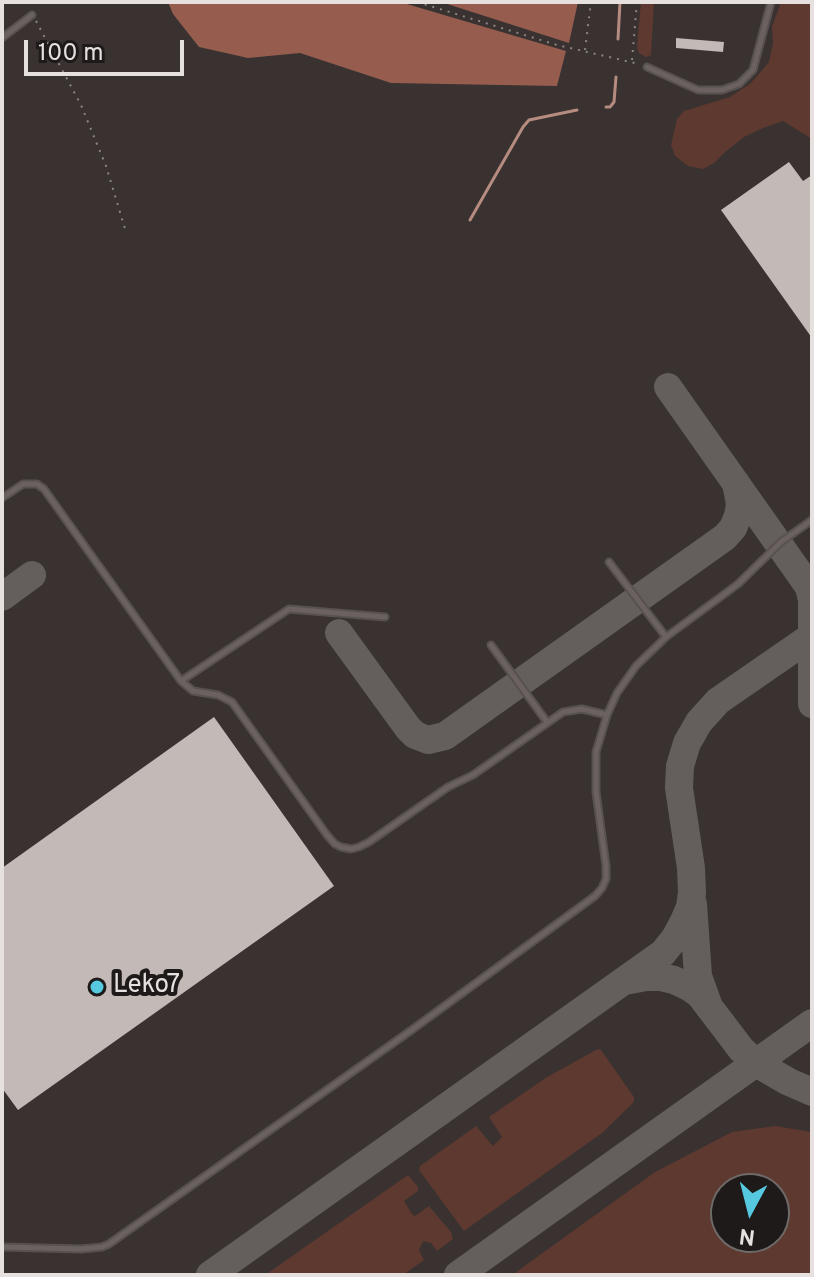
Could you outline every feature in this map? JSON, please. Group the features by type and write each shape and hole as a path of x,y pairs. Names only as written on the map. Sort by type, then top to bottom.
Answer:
{"lane":[{"path":"647,67 698,90 722,90 739,84 753,70 771,2"},
{"path":"2,38 32,15"},
{"path":"2,498 23,484 37,484 44,489 181,681 193,691 218,695 232,702 335,844 351,849 369,842 563,712 582,709 607,715"},
{"path":"2,1247 81,1249 109,1244 595,896 606,879 595,771 596,752 607,715 625,681 666,637 738,584 781,542 812,520"},
{"path":"609,562 666,637"},
{"path":"181,681 289,609 385,617"},
{"path":"491,645 547,722"}],"path":[{"path":"417,2 557,45 647,67"},
{"path":"585,51 591,2"},
{"path":"632,62 637,2"},
{"path":"32,15 81,105 106,166 126,232"}],"shaded area":[{"path":"168,2 400,2 566,51 557,86 391,83 300,53 248,58 199,47 173,14"},
{"path":"441,2 578,2 569,43"},
{"path":"641,2 654,2 651,55 646,57 639,53 637,47"},
{"path":"781,2 812,2 812,139 783,121 744,137 703,169 688,166 675,156 671,145 677,119 684,111 730,97 751,83 769,62 772,27"},
{"path":"598,1049 634,1097 634,1102 602,1133 464,1231 419,1170 420,1166 476,1126 493,1146 502,1137 489,1117 547,1077"},
{"path":"775,1126 812,1132 812,1275 512,1275 655,1172 732,1132"},
{"path":"408,1175 418,1187 418,1191 404,1201 412,1214 415,1216 429,1206 451,1232 453,1239 437,1251 431,1243 423,1241 419,1250 424,1260 403,1275 265,1275"}],"building":[{"path":"676,38 724,42 723,52 676,48"},
{"path":"789,162 803,181 812,175 812,338 721,210"},
{"name":"Leko7","path":"214,717 334,886 18,1110 2,1088 2,868"}],"waterway":[{"path":"618,39 620,2"},
{"path":"606,107 614,102 616,77"},
{"path":"470,220 529,120 577,110"}],"taxiway":[{"path":"668,387 809,587 812,600 812,704"},
{"path":"339,633 415,735 428,740 445,736 725,537 738,516 740,504 736,483"},
{"path":"2,597 32,575"},
{"path":"210,1275 663,953 684,921 692,893 679,788 680,766 687,743 699,722 718,701 812,636"},
{"path":"693,904 698,976 708,1004"},
{"path":"625,981 661,977 689,987 700,995 741,1049 756,1063 812,1092"},
{"path":"458,1275 812,1023"}],"place":[{"name":"Leko7","path":"97,987"}]}
